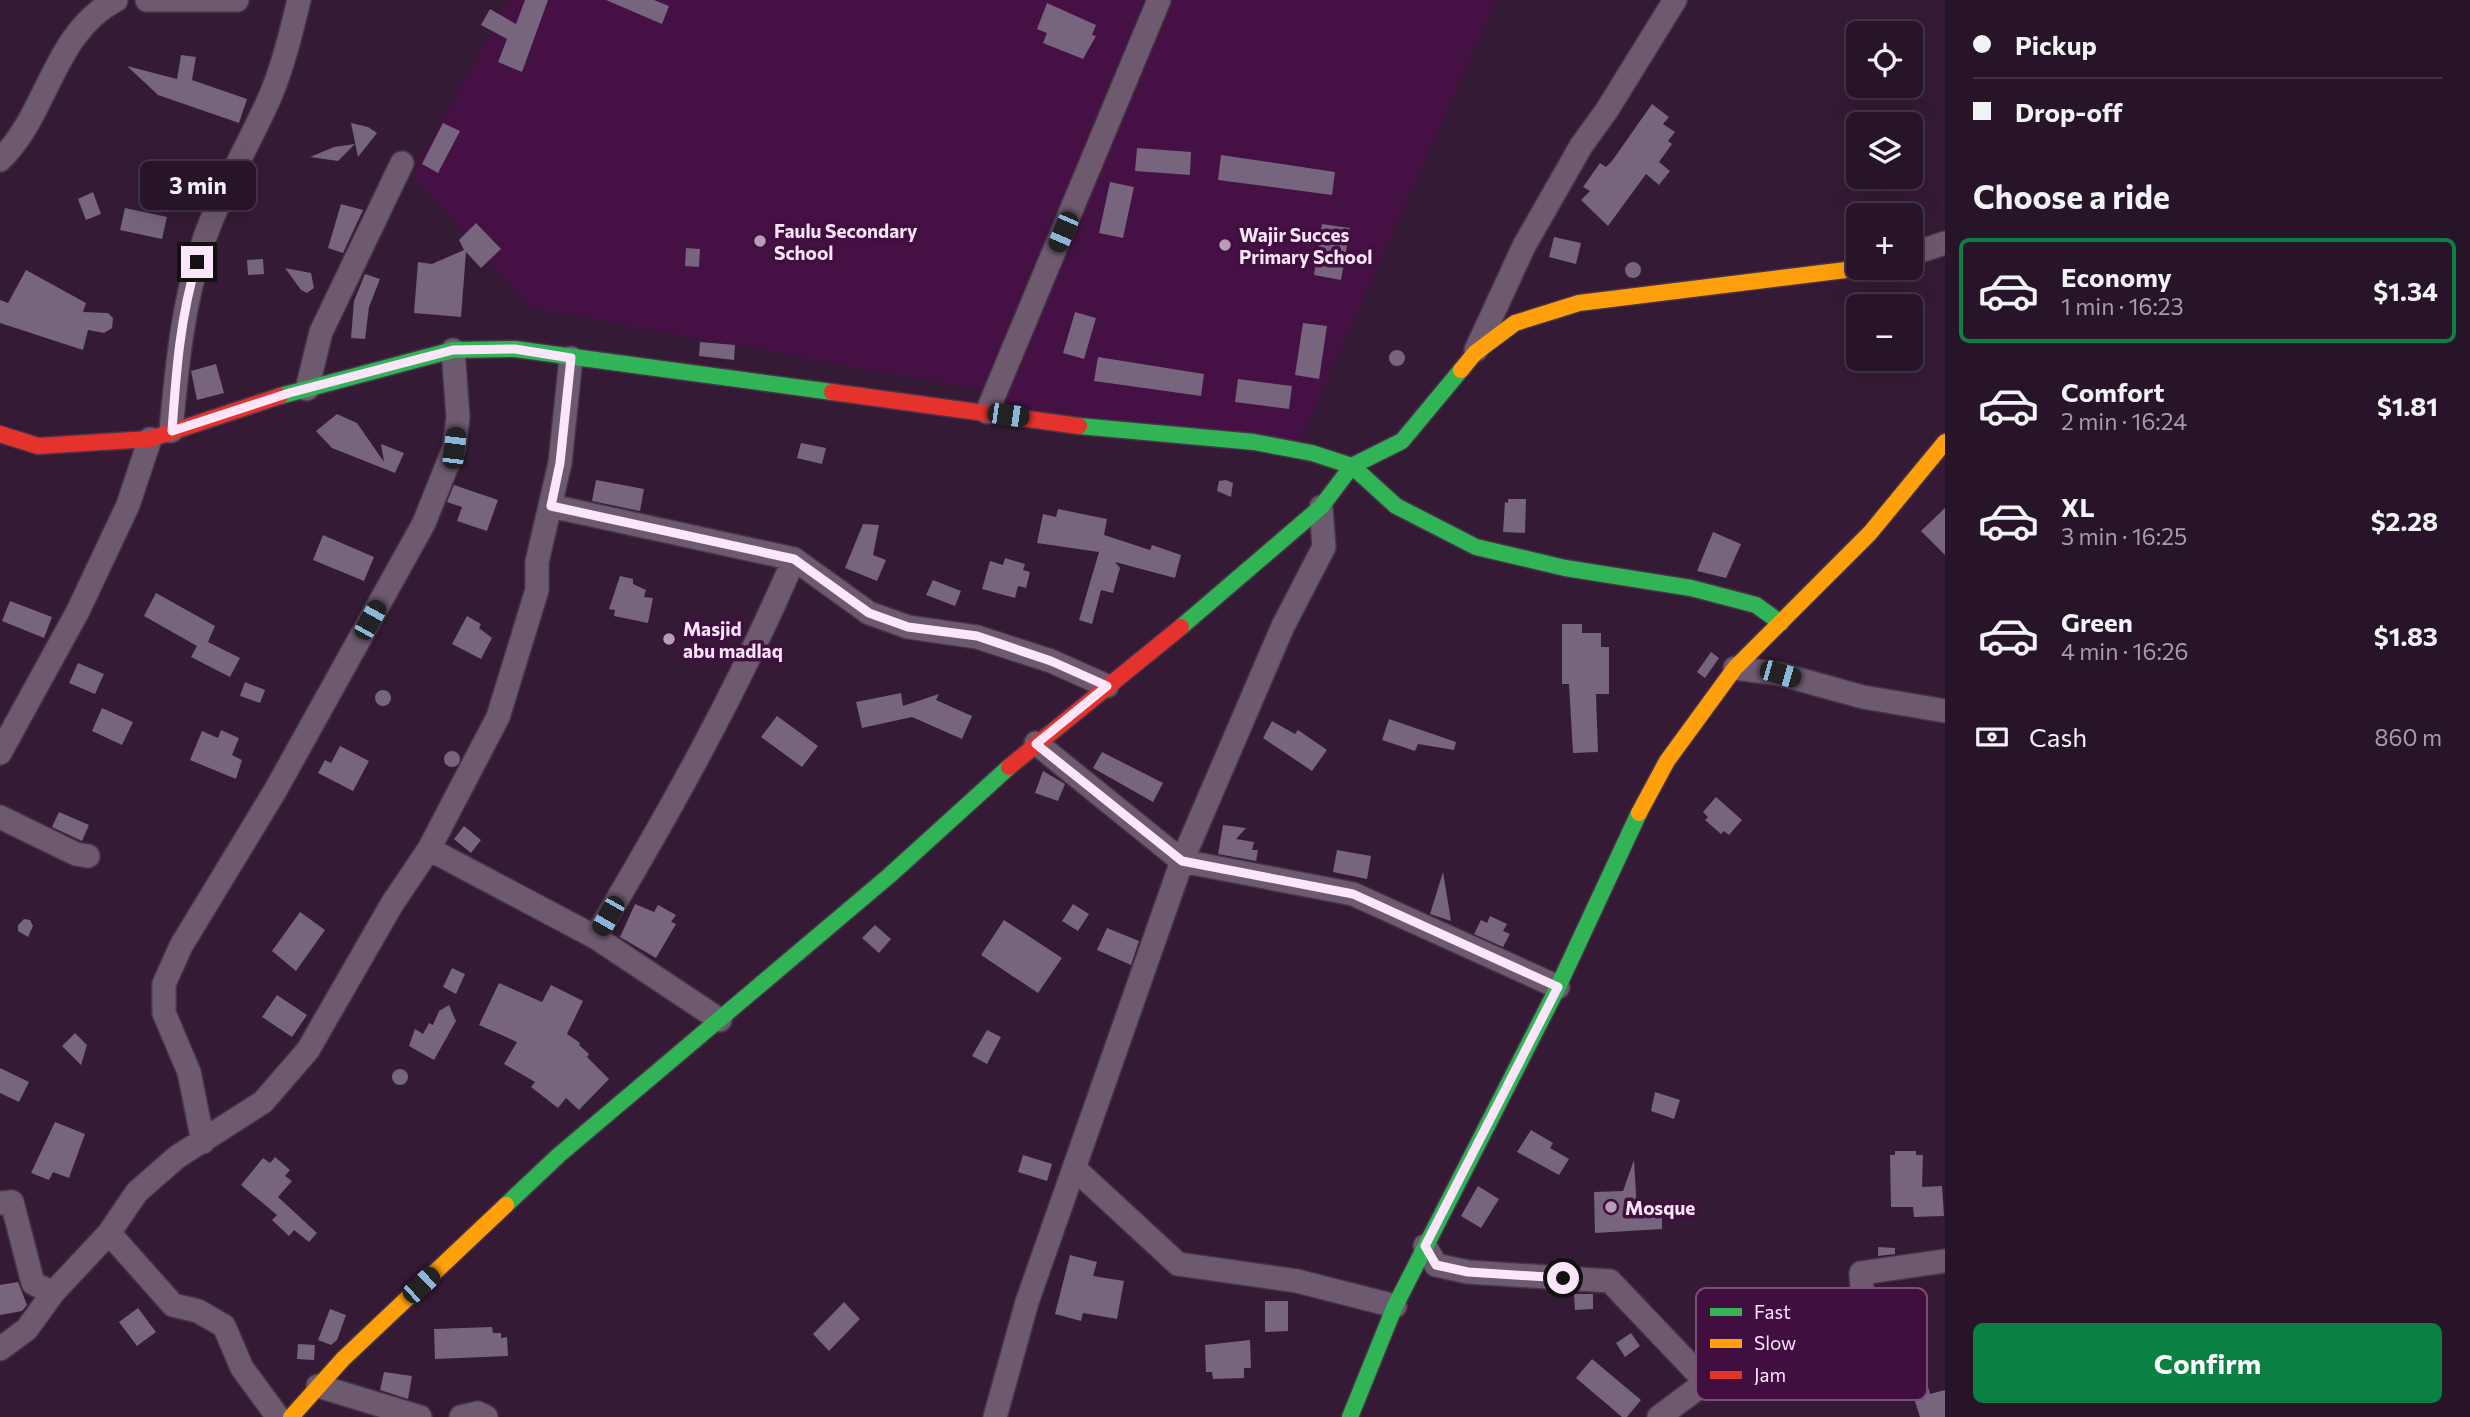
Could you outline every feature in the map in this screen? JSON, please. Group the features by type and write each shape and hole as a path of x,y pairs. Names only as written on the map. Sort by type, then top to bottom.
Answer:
{"street":[{"path":"0,160 15,146 69,42 103,7 116,0"},
{"path":"150,0 237,0"},
{"path":"172,431 176,366 189,288 205,235 271,95 290,41 299,0"},
{"path":"988,412 1159,0"},
{"path":"1475,353 1524,246 1574,157 1607,110 1675,0"},
{"path":"307,390 321,331 402,163"},
{"path":"1923,250 1945,243"},
{"path":"291,1417 318,1386 559,1155 890,875 1036,744 1232,586 1321,507 1352,466 1402,441 1475,353 1515,323 1579,303 1846,270"},
{"path":"0,434 38,446 109,444 150,439 307,390 453,350 515,349 1095,428 1254,442 1312,453 1352,466 1396,506 1476,547 1564,568 1691,589 1756,605 1781,623"},
{"path":"203,1142 189,1072 164,1013 164,984 181,946 275,791 424,523 454,448 458,417 453,350"},
{"path":"0,1349 27,1329 53,1293 109,1233 136,1192 177,1157 263,1102 308,1050 392,904 429,849 498,717 537,590 537,562 560,463 571,358"},
{"path":"0,753 78,611 128,505 150,439"},
{"path":"1350,1417 1395,1306 1558,987 1624,841 1667,761 1735,668 1870,533 1945,442"},
{"path":"551,506 794,559 869,613 908,627 977,636 1051,661 1107,686"},
{"path":"995,1417 1027,1302 1182,861 1283,626 1324,547 1321,507"},
{"path":"595,937 646,855 666,813 725,708 794,559"},
{"path":"1735,668 1780,674 1863,697 1945,711"},
{"path":"1036,744 1182,861 1353,894 1558,987"},
{"path":"0,817 76,855 88,856"},
{"path":"429,849 595,937 719,1020"},
{"path":"1074,1168 1178,1264 1297,1281 1395,1306"},
{"path":"0,1202 12,1202 33,1283 53,1293"},
{"path":"109,1233 173,1305 198,1311 224,1326 242,1368 278,1417"},
{"path":"1425,1246 1436,1265 1468,1272 1610,1281 1696,1371"},
{"path":"1862,1288 1861,1273 1945,1261"},
{"path":"318,1386 420,1417"},
{"path":"1659,1417 1696,1389"},
{"path":"461,1417 478,1413 486,1417"}],"shaded area":[{"name":"Faulu Secondary School","path":"510,0 1144,0 987,391 532,308 412,175"},
{"name":"Wajir Succes Primary School","path":"1162,0 1496,0 1299,442 993,409"}],"building":[{"path":"525,0 548,0 522,72 498,62 507,39 481,25 490,9 516,24"},
{"path":"606,0 654,0 669,6 662,24"},
{"path":"1047,3 1096,25 1092,35 1096,36 1083,59 1043,43 1047,33 1037,29"},
{"path":"181,55 196,57 192,80 247,99 239,123 158,95 127,66 177,79"},
{"path":"1652,104 1669,117 1663,124 1675,132 1668,141 1672,144 1659,162 1670,171 1659,185 1646,174 1608,226 1581,200 1590,191 1583,187 1600,163 1606,167 1612,161"},
{"path":"351,123 368,127 377,133 358,157"},
{"path":"443,123 460,131 438,173 422,164"},
{"path":"355,144 338,161 310,157 334,147"},
{"path":"1137,148 1191,152 1190,175 1135,171"},
{"path":"1221,155 1335,172 1332,195 1218,180"},
{"path":"1110,182 1134,187 1123,238 1099,233"},
{"path":"93,192 101,214 86,220 78,199"},
{"path":"341,204 363,210 343,253 328,248"},
{"path":"125,208 167,217 162,239 120,230"},
{"path":"476,223 501,249 481,268 466,252 461,317 414,313 418,262 432,264 464,250 459,240"},
{"path":"1322,224 1350,228 1341,280 1314,275"},
{"path":"1554,237 1581,243 1576,264 1549,257"},
{"path":"686,248 700,249 699,267 685,266"},
{"path":"263,259 264,274 248,275 247,260"},
{"path":"1633,262 1641,270 1633,278 1625,270"},
{"path":"285,268 311,273 314,288 307,293 301,290"},
{"path":"26,270 86,303 83,312 108,313 113,318 112,328 104,333 88,330 83,350 0,323 0,300 8,303"},
{"path":"365,274 380,279 369,307 365,339 351,338 354,301"},
{"path":"1075,312 1096,318 1084,359 1063,353"},
{"path":"1303,323 1327,326 1319,379 1295,375"},
{"path":"700,342 735,345 734,360 699,356"},
{"path":"1397,350 1405,358 1397,366 1389,358"},
{"path":"1098,357 1204,374 1201,396 1094,381"},
{"path":"216,364 224,393 197,400 191,371"},
{"path":"1238,379 1292,386 1289,409 1235,402"},
{"path":"337,414 357,423 384,462 381,444 404,453 395,473 332,448 316,431"},
{"path":"801,443 826,448 822,464 797,458"},
{"path":"596,480 644,489 640,511 592,501"},
{"path":"1219,481 1233,483 1231,497 1217,491"},
{"path":"454,485 498,500 487,531 457,521 462,507 447,502"},
{"path":"1508,499 1526,499 1525,533 1503,532 1505,502 1508,503"},
{"path":"1945,508 1945,555 1921,531"},
{"path":"1058,509 1107,519 1104,535 1150,550 1152,545 1181,555 1175,578 1115,562 1120,568 1113,593 1101,590 1092,624 1079,620 1099,552 1037,543 1043,514 1056,517"},
{"path":"863,524 879,525 873,555 886,560 877,581 845,568"},
{"path":"1713,532 1741,544 1726,578 1697,571"},
{"path":"323,535 374,557 364,581 313,560"},
{"path":"1005,558 1025,564 1023,570 1030,572 1026,588 1018,586 1015,598 982,589 990,561 1003,565"},
{"path":"620,576 633,579 633,584 646,590 644,597 653,598 648,623 614,616 615,610 609,609"},
{"path":"933,580 961,591 955,606 926,595"},
{"path":"156,593 215,626 208,642 240,658 230,677 191,657 197,646 144,616"},
{"path":"10,601 52,617 44,638 2,621"},
{"path":"467,616 481,624 479,628 492,638 481,659 452,644"},
{"path":"1562,624 1582,624 1582,633 1601,633 1601,647 1609,647 1609,694 1596,694 1598,752 1573,753 1569,684 1562,684"},
{"path":"1711,652 1719,658 1705,678 1697,672"},
{"path":"78,663 104,674 95,694 69,683"},
{"path":"245,682 265,690 260,703 240,696"},
{"path":"383,690 389,692 389,704 383,706 377,704 375,698 377,692"},
{"path":"901,693 903,706 939,694 936,700 972,716 962,739 912,717 862,728 856,702"},
{"path":"102,708 133,722 122,745 92,731"},
{"path":"777,716 818,746 802,767 761,737"},
{"path":"1389,719 1456,742 1454,750 1418,744 1415,751 1382,740"},
{"path":"1272,721 1295,734 1298,730 1327,750 1312,771 1263,738"},
{"path":"221,730 239,738 232,755 242,760 236,779 190,760 202,731 218,738"},
{"path":"340,746 369,761 353,791 318,773 325,760 331,763"},
{"path":"452,751 460,759 452,767 444,759"},
{"path":"1102,752 1163,783 1153,802 1093,768"},
{"path":"1043,771 1065,784 1058,801 1035,793"},
{"path":"1716,797 1742,820 1729,835 1724,831 1721,834 1705,820 1708,817 1703,812"},
{"path":"59,812 89,825 82,841 52,827"},
{"path":"1223,825 1246,828 1236,839 1254,842 1252,850 1258,850 1256,861 1218,854"},
{"path":"464,826 481,840 471,853 454,839"},
{"path":"1337,850 1371,856 1367,879 1333,872"},
{"path":"1443,872 1451,921 1430,914"},
{"path":"635,904 654,912 658,905 676,915 671,922 676,924 656,958 620,937"},
{"path":"1073,904 1089,914 1078,931 1062,921"},
{"path":"300,912 325,930 296,971 272,951"},
{"path":"1490,916 1507,924 1503,931 1510,934 1503,947 1474,934 1481,920 1487,923"},
{"path":"24,919 30,920 33,926 28,937 18,931 18,925"},
{"path":"1004,920 1062,958 1038,993 981,955"},
{"path":"875,925 891,939 879,953 862,938"},
{"path":"1107,928 1139,941 1131,965 1097,950"},
{"path":"452,968 465,974 456,994 443,987"},
{"path":"499,983 542,1002 551,985 583,1001 567,1034 580,1043 589,1054 587,1057 609,1079 579,1110 566,1098 558,1108 531,1087 535,1082 504,1064 517,1042 479,1025"},
{"path":"277,995 307,1015 292,1037 262,1017"},
{"path":"449,1005 456,1021 434,1060 409,1046 415,1029 423,1034 429,1023 433,1025 439,1011"},
{"path":"987,1030 1001,1037 987,1064 972,1056"},
{"path":"75,1033 87,1045 81,1065 62,1046"},
{"path":"0,1068 29,1082 19,1102 0,1093"},
{"path":"400,1069 406,1071 406,1083 400,1085 394,1083 392,1077 394,1071"},
{"path":"1655,1092 1680,1100 1674,1119 1651,1111"},
{"path":"55,1122 85,1134 69,1178 53,1172 49,1180 31,1173"},
{"path":"1531,1130 1553,1143 1550,1148 1569,1159 1559,1175 1517,1152"},
{"path":"1895,1151 1916,1151 1916,1155 1923,1155 1922,1187 1942,1186 1944,1216 1914,1217 1913,1207 1891,1207 1890,1155 1895,1155"},
{"path":"1023,1155 1052,1164 1047,1181 1018,1172"},
{"path":"275,1157 290,1170 285,1176 292,1181 278,1197 317,1233 309,1242 294,1230 289,1236 272,1220 277,1215 241,1185 263,1158 270,1163"},
{"path":"1634,1160 1637,1211 1662,1210 1662,1229 1595,1233 1594,1192 1623,1191"},
{"path":"1478,1186 1499,1199 1481,1228 1461,1216"},
{"path":"1878,1247 1895,1248 1895,1254 1878,1256"},
{"path":"1070,1255 1097,1262 1093,1276 1124,1281 1117,1319 1083,1313 1081,1321 1055,1314"},
{"path":"18,1282 27,1305 22,1311 0,1315 0,1285"},
{"path":"1574,1294 1593,1294 1593,1309 1575,1310"},
{"path":"1265,1301 1288,1301 1288,1331 1265,1332"},
{"path":"844,1302 860,1319 829,1351 813,1334"},
{"path":"138,1308 156,1332 137,1346 119,1322"},
{"path":"330,1309 346,1315 337,1340 331,1345 318,1340"},
{"path":"492,1327 493,1333 501,1333 501,1338 507,1337 508,1356 435,1359 434,1329"},
{"path":"1631,1333 1640,1346 1625,1357 1616,1343"},
{"path":"1250,1340 1251,1368 1244,1368 1244,1378 1213,1379 1212,1372 1206,1372 1205,1345"},
{"path":"298,1344 315,1345 314,1360 297,1359"},
{"path":"1592,1359 1641,1400 1627,1417 1622,1417 1576,1378"},
{"path":"384,1372 412,1376 408,1399 380,1390"},
{"path":"1927,1387 1930,1394 1945,1390 1945,1417 1920,1417 1915,1400 1927,1400"}],"traffic: fast":[{"path":"280,396 453,350 515,349 832,392"},
{"path":"1181,627 1321,507 1352,466 1402,441 1461,370"},
{"path":"1079,426 1254,442 1312,453 1352,466 1396,506 1476,547 1565,568 1691,588 1756,605 1781,623"},
{"path":"506,1205 559,1155 890,875 1009,767"},
{"path":"1350,1417 1395,1306 1556,991 1639,813"}],"traffic: slow":[{"path":"1461,370 1475,353 1515,323 1579,303 1846,270"},
{"path":"1639,813 1667,761 1735,668 1870,533 1945,442"},
{"path":"291,1417 343,1359 506,1205"}],"traffic: jam":[{"path":"832,392 1079,426"},
{"path":"0,434 38,446 150,439 280,396"},
{"path":"1009,767 1181,627"}],"place":[{"name":"Faulu Secondary School","path":"760,241"},
{"name":"Wajir Succes Primary School","path":"1225,245"},
{"name":"Masjid abu madlaq","path":"669,639"},
{"name":"Mosque","path":"1611,1207"}],"route":[{"path":"197,262 189,288 176,366 172,431 289,393 453,350 515,349 571,358 560,463 551,506 794,559 869,613 908,627 977,636 1051,661 1107,686 1036,744 1182,861 1310,884 1375,901 1558,987 1539,1019 1425,1246 1436,1265 1468,1272 1563,1278"}]}
